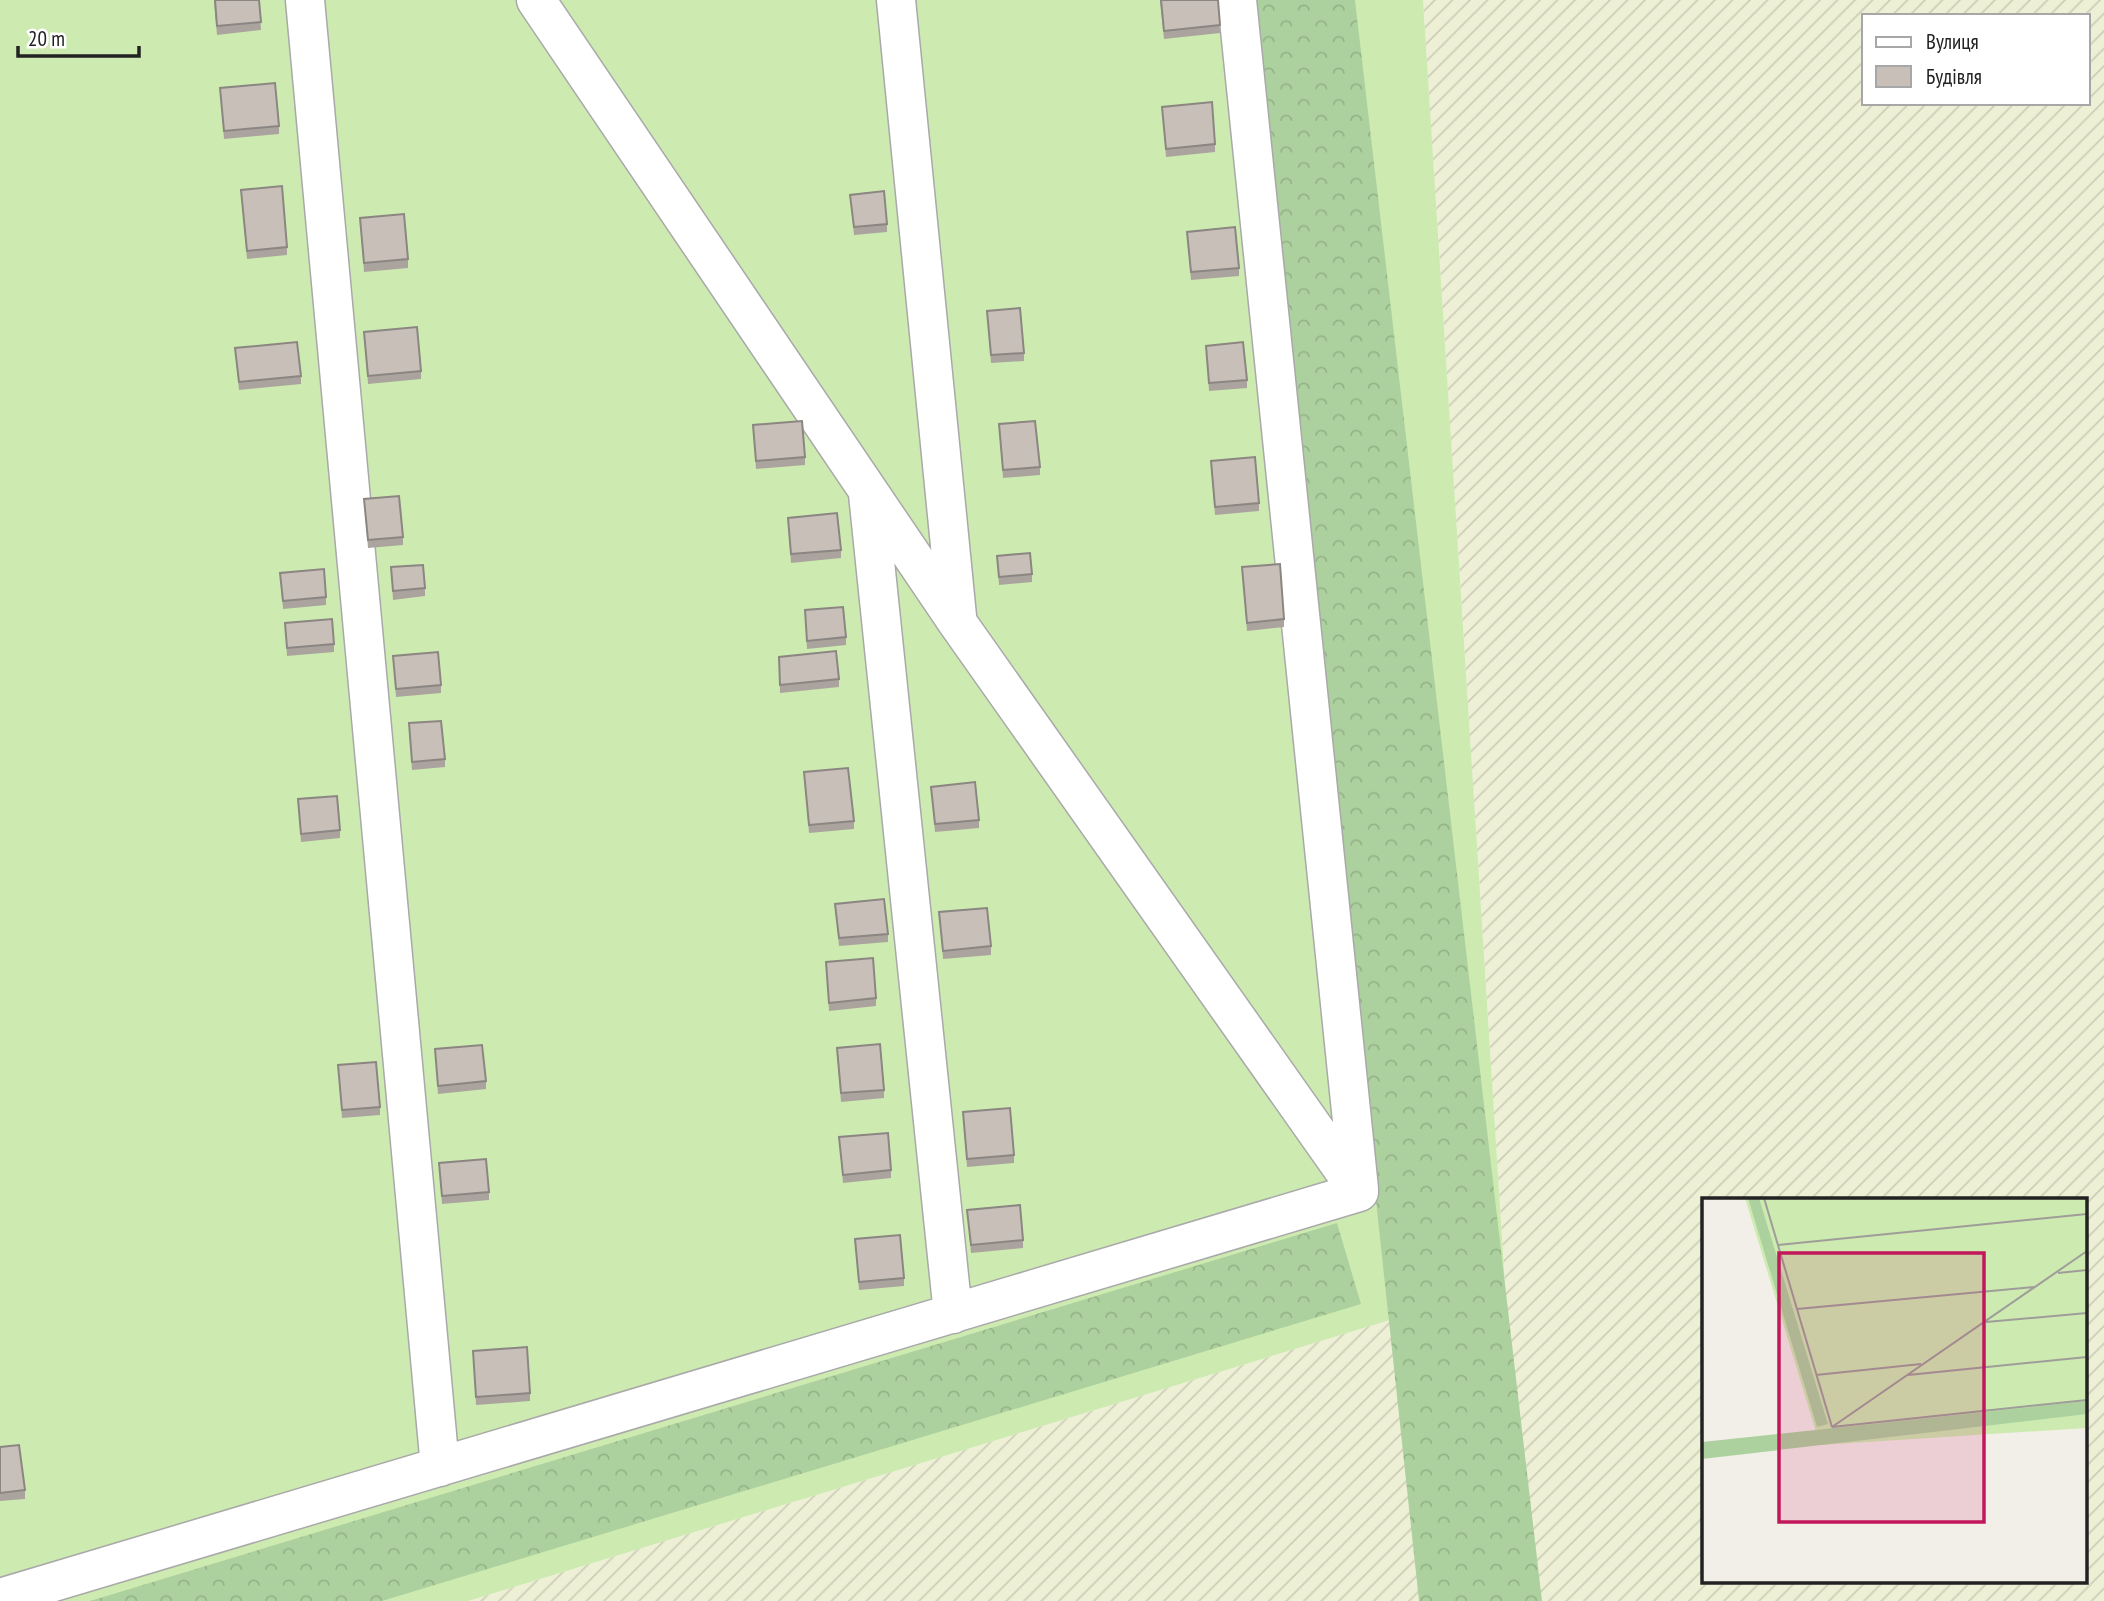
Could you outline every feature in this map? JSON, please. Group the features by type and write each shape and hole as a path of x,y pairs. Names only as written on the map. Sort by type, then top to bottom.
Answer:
{"lane":[{"path":"305,0 440,1466"},
{"path":"895,0 957,622"},
{"path":"1237,0 1359,1192"},
{"path":"540,3 957,622 1359,1192"},
{"path":"867,488 953,1314"},
{"path":"0,1598 1359,1192"}],"green space":[{"path":"0,0 1423,0 1505,1285 468,1601 0,1601"},
{"path":"1247,0 1355,0 1542,1601 1419,1601"},
{"path":"1423,0 2104,0 2104,1601 468,1601 1505,1285"},
{"path":"1337,1223 1361,1304 382,1601 90,1601"}],"building":[{"path":"215,0 259,0 261,22 217,26"},
{"path":"1161,0 1218,0 1220,25 1164,31"},
{"path":"275,83 279,126 224,131 220,88"},
{"path":"1212,102 1215,144 1166,149 1162,107"},
{"path":"282,186 287,247 247,251 241,190"},
{"path":"884,191 887,224 854,227 850,195"},
{"path":"404,214 408,259 364,263 360,218"},
{"path":"1235,227 1239,268 1191,272 1187,232"},
{"path":"1020,308 1024,353 991,355 987,311"},
{"path":"417,327 421,371 368,376 364,332"},
{"path":"297,342 301,376 239,382 235,348"},
{"path":"1243,342 1247,380 1209,383 1206,346"},
{"path":"802,421 805,457 756,461 753,425"},
{"path":"1035,421 1040,467 1003,470 999,424"},
{"path":"1255,457 1259,503 1215,507 1211,461"},
{"path":"399,496 403,537 368,540 364,499"},
{"path":"837,513 841,550 791,554 788,518"},
{"path":"1030,553 1032,574 999,577 997,556"},
{"path":"1280,564 1284,619 1247,623 1242,567"},
{"path":"423,565 425,588 393,591 391,567"},
{"path":"324,569 326,597 283,601 280,573"},
{"path":"843,607 846,637 807,641 805,610"},
{"path":"332,619 334,644 287,648 285,623"},
{"path":"836,651 839,679 780,685 779,657"},
{"path":"438,652 441,685 396,689 393,656"},
{"path":"441,721 445,759 412,762 409,723"},
{"path":"848,768 854,821 809,825 804,772"},
{"path":"975,782 979,820 935,824 931,787"},
{"path":"337,796 340,830 301,834 298,799"},
{"path":"884,899 888,934 839,938 835,904"},
{"path":"987,908 991,946 943,951 939,912"},
{"path":"873,958 876,998 829,1003 826,962"},
{"path":"880,1044 884,1090 841,1093 837,1048"},
{"path":"482,1045 486,1081 438,1086 435,1049"},
{"path":"376,1062 380,1107 342,1110 338,1065"},
{"path":"1010,1108 1014,1155 967,1159 963,1112"},
{"path":"888,1133 891,1170 843,1175 839,1137"},
{"path":"486,1159 489,1192 442,1196 439,1163"},
{"path":"1020,1205 1023,1240 971,1245 967,1210"},
{"path":"900,1235 904,1278 859,1282 855,1239"},
{"path":"527,1347 530,1393 476,1397 473,1351"},
{"path":"19,1445 25,1490 0,1493 0,1447"}]}
